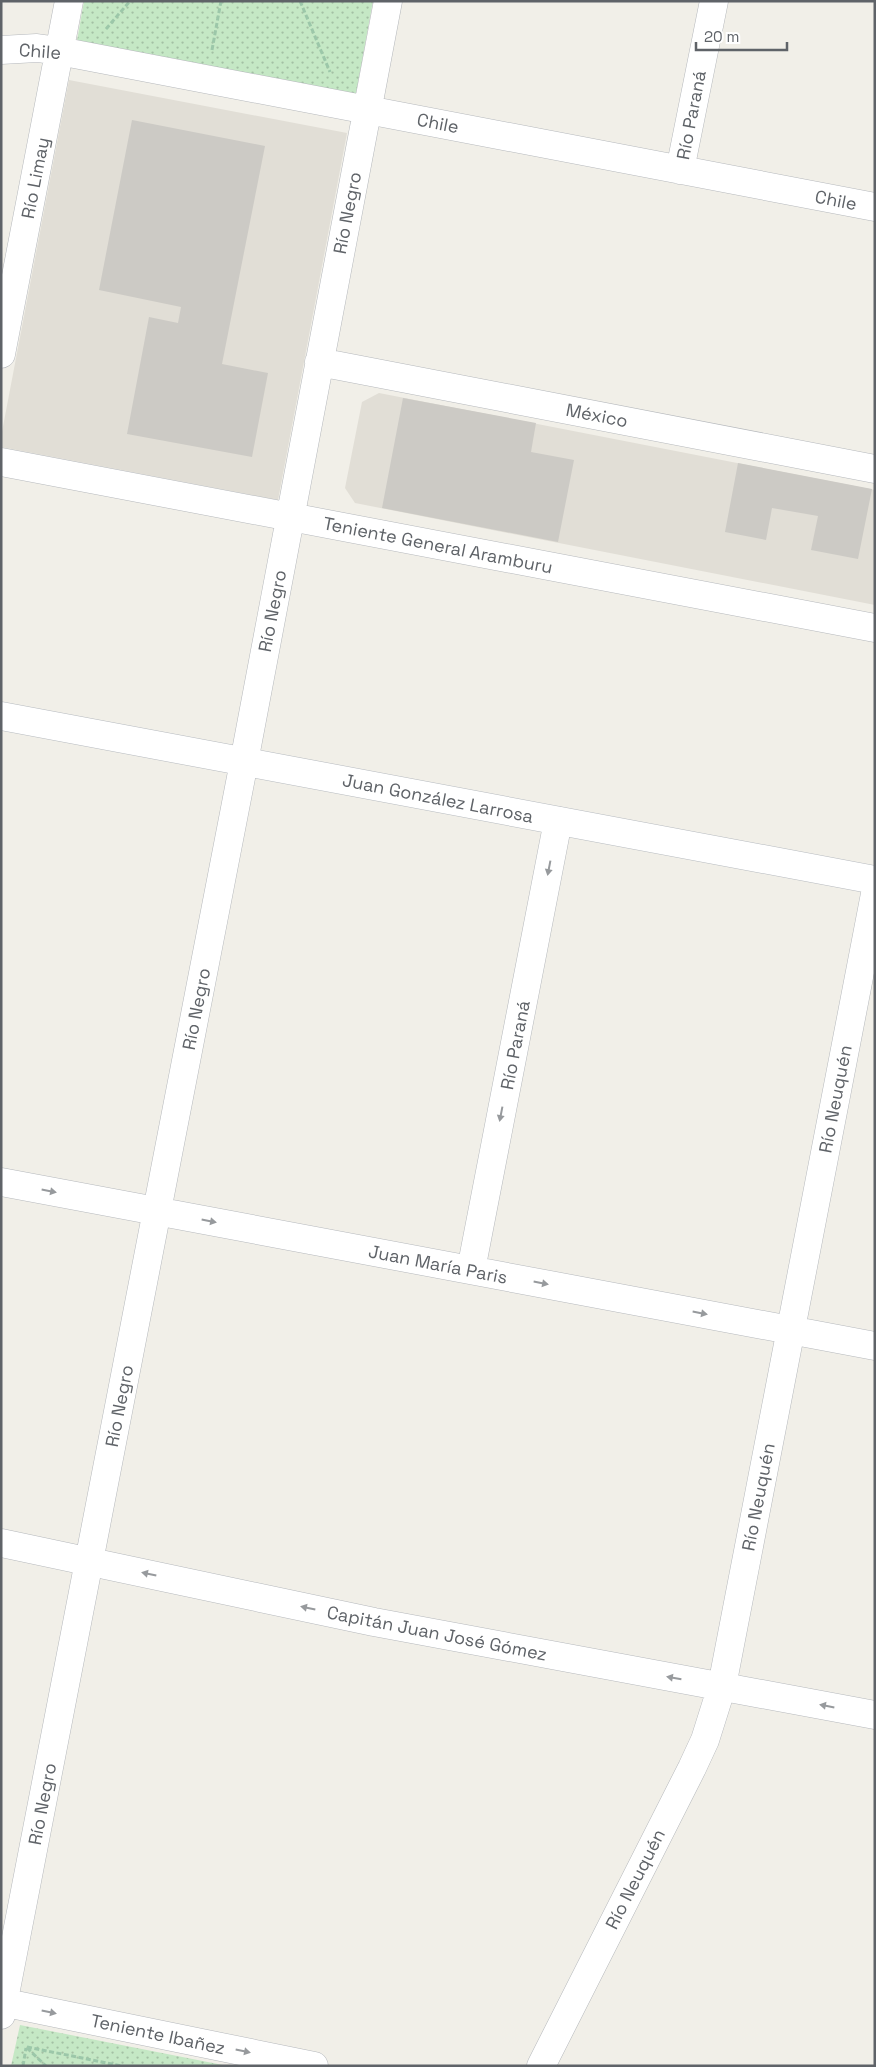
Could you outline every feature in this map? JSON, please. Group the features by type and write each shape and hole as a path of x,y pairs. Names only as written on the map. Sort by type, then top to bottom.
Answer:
{"street":[{"name":"Río Limay","path":"1,354 69,1"},
{"name":"Río Negro","path":"2,2007 244,762 388,1"},
{"name":"Río Paraná","path":"680,170 714,1"},
{"name":"Chile","path":"1,50 37,48 59,50 875,207"},
{"name":"México","path":"319,362 875,469"},
{"name":"Teniente General Aramburu","path":"1,462 875,628"},
{"name":"Juan González Larrosa","path":"1,716 875,880"},
{"name":"Río Paraná","path":"471,1270 558,821"},
{"name":"Río Neuquén","path":"541,2066 692,1768 705,1740 722,1686 875,894"},
{"name":"Juan María Paris","path":"1,1182 875,1346"},
{"name":"Capitán Juan José Gómez","path":"1,1543 383,1623 875,1715"},
{"name":"Teniente Ibañez","path":"2,2007 314,2066"}],"path":[{"path":"100,36 130,1"},
{"path":"210,56 221,1"},
{"path":"300,1 331,74"},
{"path":"23,2066 27,2047"},
{"path":"27,2047 46,2066"},
{"path":"27,2047 122,2066"}],"shaded area":[{"path":"69,80 347,133 278,500 1,447 1,437"},
{"path":"379,393 875,490 875,605 355,503 345,488 362,402"}],"green space":[{"path":"84,1 373,1 354,105 75,52"},
{"path":"20,2025 228,2066 11,2066"}],"building":[{"path":"132,120 265,146 222,364 268,373 252,457 127,434 149,317 178,323 181,307 99,290"},
{"path":"403,398 536,423 531,452 574,460 558,542 382,508"},
{"path":"738,463 872,489 858,559 811,550 818,516 772,508 766,540 725,532"}]}
